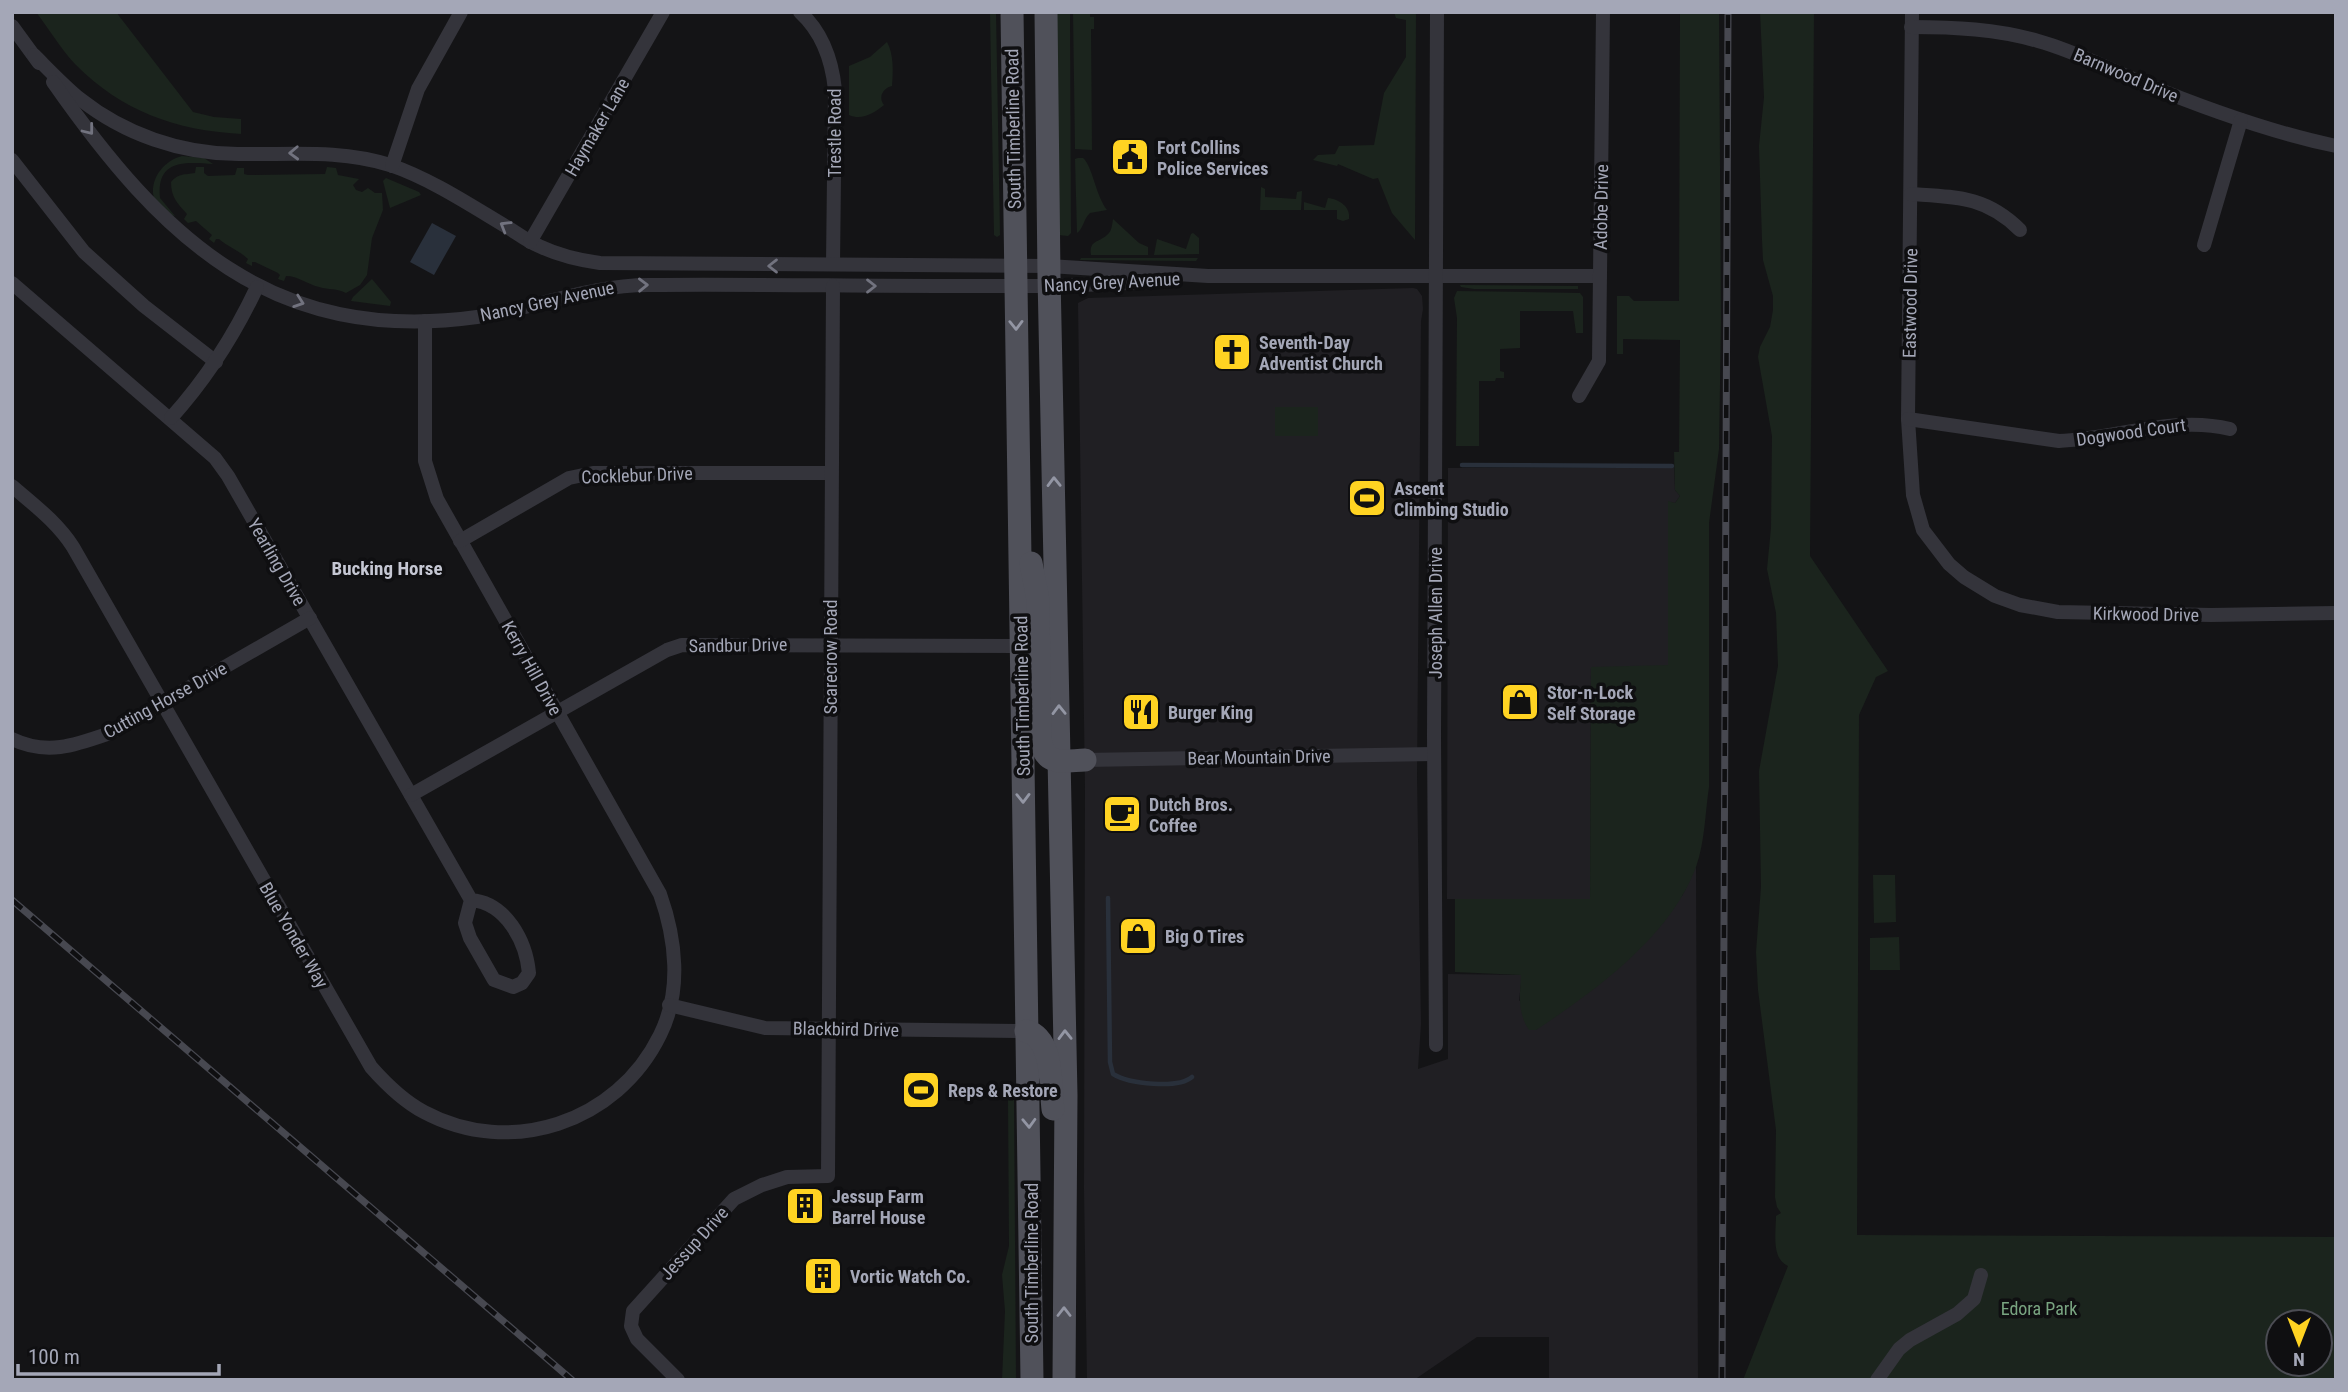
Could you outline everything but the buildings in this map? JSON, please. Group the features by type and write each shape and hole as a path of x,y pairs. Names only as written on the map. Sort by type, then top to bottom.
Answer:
{"main road":[{"name":"South Timberline Road","path":"1012,12 1032,1380"},
{"path":"1037,12 1046,43"},
{"name":"South Timberline Road","path":"1046,12 1066,1095 1064,1380"},
{"path":"1021,545 1032,566 1038,600 1040,740 1043,752 1047,757 1060,761 1085,760"},
{"path":"1026,1031 1036,1035 1045,1046 1064,1213"},
{"path":"1031,1176 1038,1199 1045,1251 1051,1380"}],"street":[{"path":"392,166 418,89 461,12"},
{"name":"Haymaker Lane","path":"530,242 663,12"},
{"name":"Trestle Road","path":"800,12 819,33 833,70 833,264"},
{"name":"Joseph Allen Drive","path":"1436,1045 1434,754 1437,12"},
{"name":"Adobe Drive","path":"1579,396 1600,361 1603,12"},
{"name":"Barnwood Drive","path":"1911,20 2002,32 2039,41 2241,120 2287,136 2336,146"},
{"name":"Eastwood Drive","path":"1911,20 1908,419 1913,495 1923,530 1949,564 1964,577"},
{"name":"Nancy Grey Avenue","path":"12,26 136,191 196,247 257,286 327,311 360,317 425,321 480,316 620,285 833,286 1015,276 1049,276 1089,286 1208,276 1600,276"},
{"name":"Nancy Grey Avenue","path":"34,55 79,98 121,126 166,143 209,153 329,153 360,157 392,166 430,183 530,242 566,257 614,265 833,264 1049,276"},
{"path":"2204,245 2241,120"},
{"path":"12,160 84,252 144,306 216,362"},
{"path":"1911,194 1965,198 1983,203 2008,218 2020,230"},
{"name":"Yearling Drive","path":"13,284 215,458 471,900"},
{"path":"171,418 194,392 236,332 257,286"},
{"name":"Scarecrow Road","path":"828,1029 833,286"},
{"name":"Kerry Hill Drive","path":"425,321 425,461 437,499 660,894 674,939 675,966 669,1005"},
{"name":"Dogwood Court","path":"1908,419 2059,441 2185,424 2214,425 2230,429"},
{"name":"Cocklebur Drive","path":"460,541 558,483 581,475 609,472 831,473"},
{"name":"Blue Yonder Way","path":"12,486 64,532 357,1046 385,1082 423,1111 463,1128 515,1133 558,1126 580,1117 602,1103 635,1074 661,1034 669,1005"},
{"name":"Kirkwood Drive","path":"1964,577 1995,596 2020,605 2058,612 2211,615 2336,613"},
{"name":"Cutting Horse Drive","path":"12,739 48,748 76,746 110,733 310,618"},
{"name":"Sandbur Drive","path":"411,794 667,650 682,645 1020,646"},
{"name":"Bear Mountain Drive","path":"1085,760 1434,754"},
{"path":"471,900 483,901 501,910 515,932 526,952 528,963 529,973 522,983 513,987 494,980 465,923 471,900"},
{"name":"Blackbird Drive","path":"669,1005 765,1028 1026,1031"},
{"name":"Jessup Drive","path":"678,1380 637,1339 631,1326 633,1311 734,1199 761,1185 787,1177 828,1176 828,1029"},
{"path":"1877,1380 1899,1349 1957,1314 1974,1299 1981,1275"}],"shaded area":[{"path":"432,223 456,236 434,275 410,262"},
{"path":"1413,288 1422,296 1423,309 1417,776 1421,1024 1418,1069 1448,1059 1448,974 1522,975 1519,1001 1682,896 1696,866 1698,1380 1549,1380 1549,1337 1477,1337 1414,1380 1087,1380 1084,1189 1085,788 1078,303 1088,298"},
{"name":"Stor-n-Lock Self Storage","path":"1448,468 1674,468 1675,490 1680,496 1675,503 1668,502 1668,666 1591,668 1590,899 1447,899"}],"green space":[{"path":"36,12 116,12 193,112 241,119 241,134 172,123 151,116 112,95 75,64"},
{"path":"990,12 996,12 1000,235 997,237 994,235"},
{"path":"1055,12 1070,12 1071,233 1068,236 1059,235"},
{"path":"1073,12 1090,12 1090,17 1094,17 1094,29 1091,29 1092,150 1075,149"},
{"path":"1394,12 1416,12 1415,240 1392,213 1378,178 1373,179 1338,164 1337,166 1313,160 1318,155 1335,154 1339,146 1374,145 1384,93 1406,57 1406,20 1396,18"},
{"path":"1680,12 1719,12 1719,449 1709,523 1709,787 1703,838 1696,867 1684,892 1650,939 1582,998 1536,1030 1529,1030 1521,1010 1521,975 1455,972 1455,899 1590,899 1591,667 1668,665 1668,501 1675,503 1680,496 1675,490 1674,452 1679,452 1680,340 1623,339 1623,354 1617,354 1617,296 1629,296 1634,301 1679,301"},
{"name":"Edora Park","path":"1760,12 1814,12 1810,556 1888,671 1876,677 1859,715 1857,1235 2336,1237 2336,1380 1743,1380 1788,1266 1779,1257 1776,1244 1776,1216 1781,1213 1775,1197 1776,1130 1758,990 1756,952 1761,887 1759,771 1778,666 1776,613 1767,569 1771,528 1772,436 1758,357 1770,327 1773,310 1773,296 1763,260 1759,146 1764,97"},
{"path":"887,42 893,69 892,86 882,93 884,105 863,117 849,115 849,66 870,57"},
{"path":"182,156 204,158 213,164 174,166 163,176 160,198 175,216 157,205 153,186 162,168"},
{"path":"1083,158 1086,162 1107,210 1090,213 1077,233 1075,159"},
{"path":"196,167 204,167 204,173 208,176 235,175 237,168 244,168 244,174 248,175 325,174 327,167 336,168 338,175 359,179 353,185 356,190 362,192 368,188 375,193 382,193 383,210 372,238 367,275 360,285 346,293 319,287 290,276 286,276 284,281 278,279 278,273 255,262 252,262 252,266 246,263 248,259 245,256 219,239 214,243 209,239 212,235 196,221 188,223 184,219 187,214 172,192 171,182 179,176 195,173"},
{"path":"386,178 421,195 390,208 383,181"},
{"path":"1261,187 1265,189 1265,197 1296,199 1297,192 1302,191 1301,210 1260,210"},
{"path":"1328,198 1343,204 1349,219 1337,219 1337,210 1304,210 1304,202 1325,208"},
{"path":"1113,219 1139,243 1148,247 1148,255 1091,255 1091,247 1109,233"},
{"path":"1193,233 1199,238 1199,254 1154,255 1157,239 1186,249"},
{"path":"1198,258 1196,261 1080,260"},
{"path":"372,279 391,302 390,306 351,301"},
{"path":"1460,285 1578,286 1578,289 1474,289"},
{"path":"1457,291 1580,293 1583,297 1583,333 1576,333 1573,311 1520,311 1520,348 1500,349 1500,371 1504,372 1504,378 1479,381 1479,446 1456,446 1457,318 1454,298"},
{"path":"1275,407 1318,407 1318,436 1275,436"},
{"path":"1873,875 1895,875 1896,922 1874,923"},
{"path":"1899,937 1900,970 1870,970 1870,938"},
{"path":"1008,1099 1014,1099 1016,1380 1002,1380 1005,1311 1002,1275 1009,1246"}],"waterway":[{"path":"1462,465 1672,466"},
{"path":"1108,898 1110,1062 1113,1074 1153,1084 1176,1083 1192,1077"}],"railway":[{"path":"1722,1380 1728,12"},
{"path":"12,900 572,1380"}],"place":[{"name":"Fort Collins Police Services","path":"1130,157"},
{"name":"Seventh-Day Adventist Church","path":"1232,352"},
{"name":"Ascent Climbing Studio","path":"1367,498"},
{"name":"Stor-n-Lock Self Storage","path":"1520,702"},
{"name":"Burger King","path":"1141,712"},
{"name":"Dutch Bros. Coffee","path":"1122,814"},
{"name":"Big O Tires","path":"1138,936"},
{"name":"Reps & Restore","path":"921,1090"},
{"name":"Jessup Farm Barrel House","path":"805,1206"},
{"name":"Vortic Watch Co.","path":"823,1276"}],"district":[{"name":"Bucking Horse","path":"387,568"}]}
